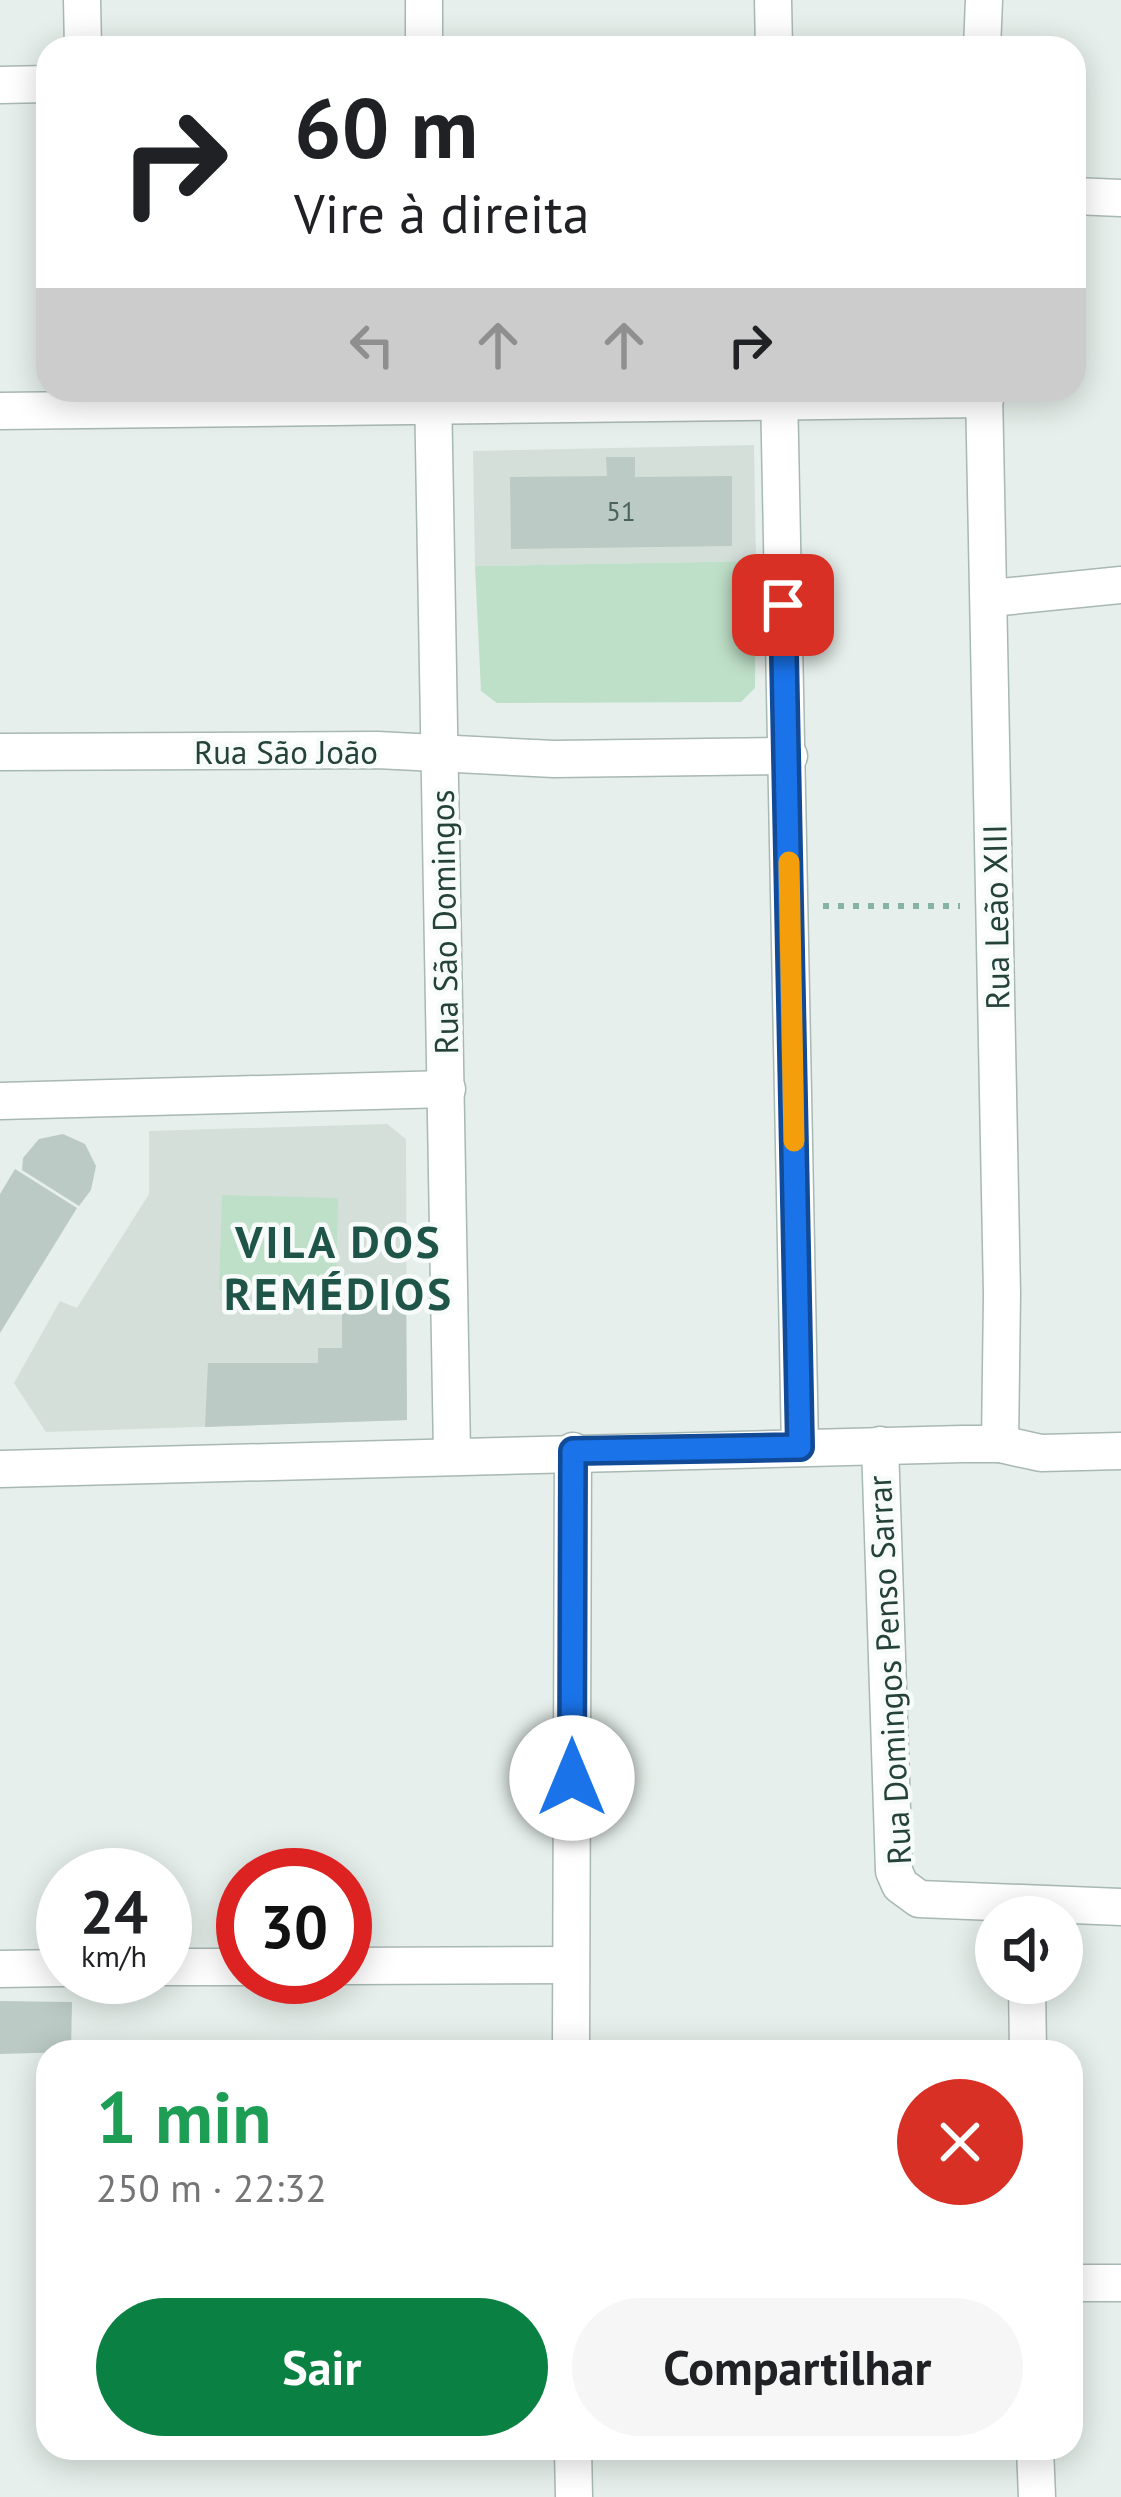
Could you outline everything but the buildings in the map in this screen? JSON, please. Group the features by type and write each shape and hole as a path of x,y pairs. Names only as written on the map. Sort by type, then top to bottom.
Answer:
{"street":[{"path":"82,0 83,36"},
{"path":"424,0 424,36"},
{"path":"773,0 774,36"},
{"path":"982,36 984,0"},
{"path":"0,85 36,84"},
{"path":"1086,197 1121,198"},
{"path":"0,411 300,402"},
{"name":"Rua São Domingos","path":"433,402 452,1454"},
{"path":"779,402 800,1447"},
{"name":"Rua Leão XIII","path":"984,402 1002,1294 1000,1444"},
{"path":"991,598 1121,584"},
{"name":"Rua São João","path":"0,752 789,756"},
{"path":"0,1101 447,1089"},
{"path":"0,1469 880,1445 1000,1444 1041,1453 1121,1451"},
{"name":"Rua Domingos Penso Sarrar","path":"880,1445 894,1871 900,1885 919,1899 975,1906"},
{"path":"572,2040 573,1451"},
{"name":"Rua Domingos Penso Sarrar","path":"1083,1909 1121,1907"},
{"path":"372,1966 571,1965"},
{"path":"0,1969 36,1968"},
{"path":"1027,2004 1028,2040"},
{"path":"1083,2283 1121,2283"},
{"path":"573,2460 574,2497"},
{"path":"1035,2460 1037,2497"}],"path":[{"path":"790,905 995,906"}],"shaded area":[{"path":"754,445 756,561 475,566 473,451"},
{"path":"387,1124 406,1139 407,1420 46,1432 14,1383 60,1301 77,1308 149,1194 149,1131"}],"green space":[{"path":"756,561 755,688 741,702 497,703 481,691 475,566"},
{"path":"222,1195 338,1198 336,1293 219,1290"}],"slow traffic":[{"path":"789,862 794,1141"}],"district":[{"name":"VILA DOS REMÉDIOS","path":"339,1268"}],"route":[{"path":"572,1778 573,1451 800,1447 783,605"}]}
